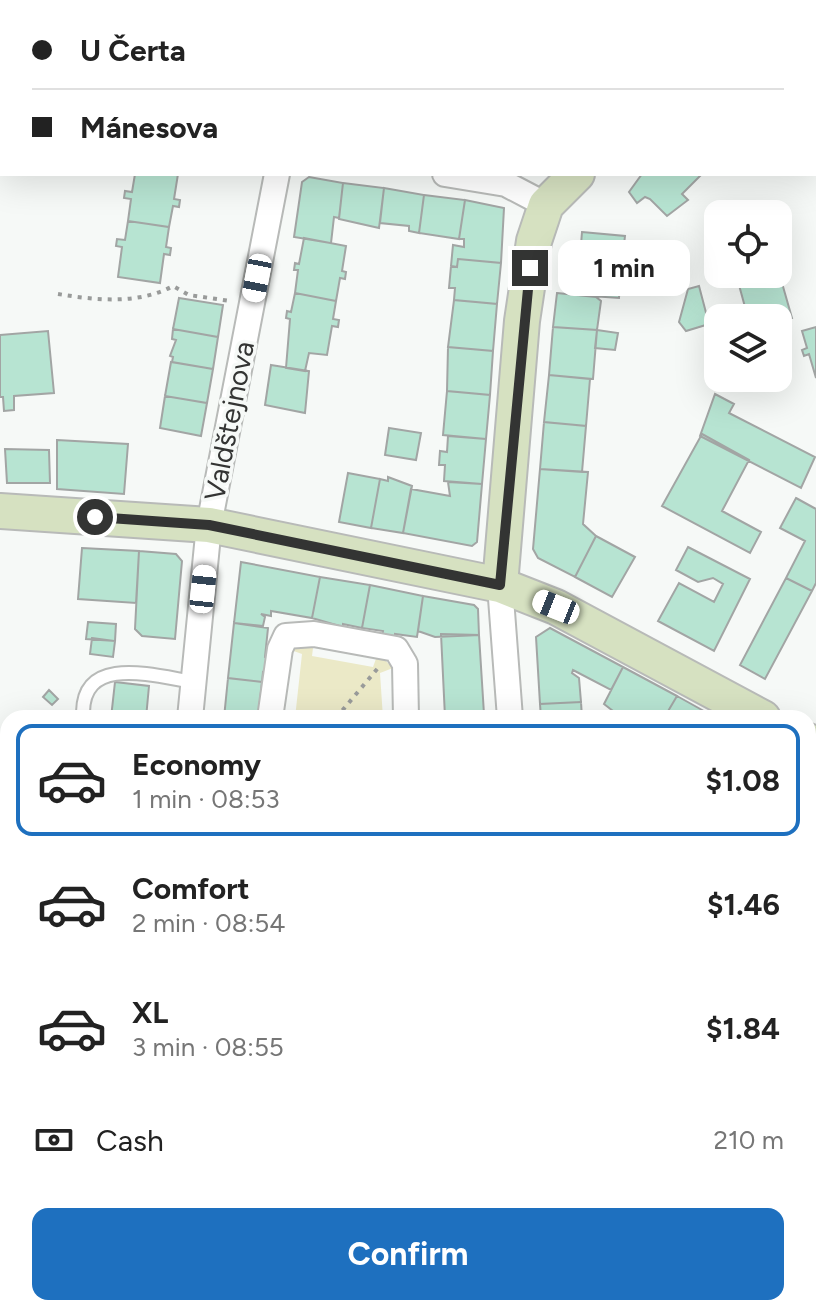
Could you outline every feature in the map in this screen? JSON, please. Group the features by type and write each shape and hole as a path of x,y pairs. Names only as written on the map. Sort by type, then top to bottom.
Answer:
{"main road":[{"path":"500,585 522,321 534,241 546,205 575,176"},
{"path":"0,511 209,525 500,585 556,607 748,710"}],"street":[{"name":"Valdštejnova","path":"191,710 209,525 277,176"},
{"path":"470,176 507,179 546,205"},
{"path":"500,585 509,710"},
{"path":"271,710 280,649 286,636 314,634 396,649 405,664 406,710"}],"lane":[{"path":"83,710 83,697 90,683 103,675 117,672 194,682"}],"path":[{"path":"58,294 103,301 162,292 173,286 189,295 252,304"},
{"path":"343,710 386,660 398,653"}],"shaded area":[{"path":"314,640 312,656 373,667 380,655 393,668 380,673 382,710 296,710 302,654 291,650"}],"building":[{"path":"135,176 178,176 174,199 180,200 179,207 173,206 169,227 128,221 131,199 124,198 125,191 132,192"},
{"path":"641,176 700,176 682,194 688,200 667,216 650,199 645,197 637,203 629,192"},
{"path":"309,177 343,183 339,218 334,217 331,243 294,237 302,182"},
{"path":"343,183 384,188 379,228 339,219"},
{"path":"384,188 424,195 419,233 409,231 409,226 380,223"},
{"path":"424,195 465,200 459,239 419,233"},
{"path":"465,200 504,208 501,263 458,259 457,267 451,266 453,245 464,247 464,239 459,239"},
{"path":"128,221 169,227 166,247 171,248 170,255 164,254 160,283 118,277 122,247 116,246 117,239 125,240"},
{"path":"582,232 625,236 622,261 628,262 628,269 621,268 619,298 577,295"},
{"path":"304,238 346,246 342,271 346,272 345,279 340,278 336,301 295,293 298,270 294,270 295,263 299,264"},
{"path":"458,259 501,263 497,304 454,300 455,288 449,288 451,266 457,267"},
{"path":"699,286 704,305 704,326 686,331 679,322 688,289"},
{"path":"740,288 783,288 788,304 744,304"},
{"path":"295,293 336,301 333,319 339,320 338,327 332,326 327,355 309,353 305,371 286,368 290,319 286,318 287,311 291,312"},
{"path":"557,293 596,297 601,301 597,330 553,327"},
{"path":"179,298 223,305 218,337 173,329"},
{"path":"454,300 497,304 493,351 448,347"},
{"path":"553,327 597,330 593,379 549,375"},
{"path":"816,327 816,378 809,354 804,356 802,350 807,348 802,331"},
{"path":"173,329 218,337 213,369 172,362 173,357 170,356 176,340 172,339"},
{"path":"597,330 618,333 615,350 595,348"},
{"path":"48,331 54,393 14,396 14,410 4,411 3,397 0,397 0,335"},
{"path":"448,347 493,351 490,395 447,391"},
{"path":"171,362 213,369 207,403 165,396"},
{"path":"271,365 309,371 305,413 265,405"},
{"path":"549,375 590,379 586,426 544,422"},
{"path":"447,391 490,395 486,439 443,435"},
{"path":"715,394 734,404 729,413 815,457 801,488 700,436"},
{"path":"165,396 207,403 201,436 160,428"},
{"path":"544,422 586,426 582,472 540,469"},
{"path":"389,428 421,433 416,460 385,455"},
{"path":"702,434 749,460 722,511 761,532 750,553 662,506"},
{"path":"448,436 486,439 482,484 444,481 445,465 439,465 440,451 447,452"},
{"path":"57,440 128,444 124,494 57,489"},
{"path":"5,449 49,450 50,483 7,483"},
{"path":"540,469 588,472 583,524 596,536 575,577 538,558 533,549"},
{"path":"348,473 380,479 371,528 339,522"},
{"path":"388,477 412,486 403,533 371,528 380,479 388,481"},
{"path":"448,482 482,484 477,542 472,546 403,533 411,489 450,496"},
{"path":"796,498 816,509 816,583 812,591 786,578 805,541 780,528"},
{"path":"596,536 635,557 612,597 575,577"},
{"path":"688,547 750,579 714,651 658,621 679,583 714,602 723,584 713,578 698,582 676,570"},
{"path":"82,548 139,551 136,603 78,599"},
{"path":"139,551 176,554 182,561 175,639 142,636 135,629"},
{"path":"241,562 320,577 312,618 271,611 271,616 261,614 265,617 263,626 234,623"},
{"path":"320,577 370,585 362,628 343,624 343,627 312,618"},
{"path":"786,578 812,591 765,679 740,665"},
{"path":"370,585 423,596 417,637 382,636 383,631 362,628"},
{"path":"423,596 474,605 478,609 479,635 435,637 418,631"},
{"path":"88,622 116,624 115,641 86,639"},
{"path":"234,623 268,628 265,657 269,658 262,682 228,678"},
{"path":"550,628 623,667 611,690 573,670 572,673 579,678 581,702 540,704 536,637"},
{"path":"441,634 479,635 484,710 445,710"},
{"path":"92,638 115,641 113,657 90,654"},
{"path":"623,667 677,696 669,710 612,710 604,704"},
{"path":"228,678 262,682 259,710 225,710"},
{"path":"115,682 149,686 147,710 112,710"},
{"path":"49,690 58,699 52,705 43,697"},
{"path":"677,696 702,710 669,710"},
{"path":"581,702 582,710 540,710 540,704"}],"route":[{"path":"95,517 209,525 500,585 522,321 530,268"}]}
